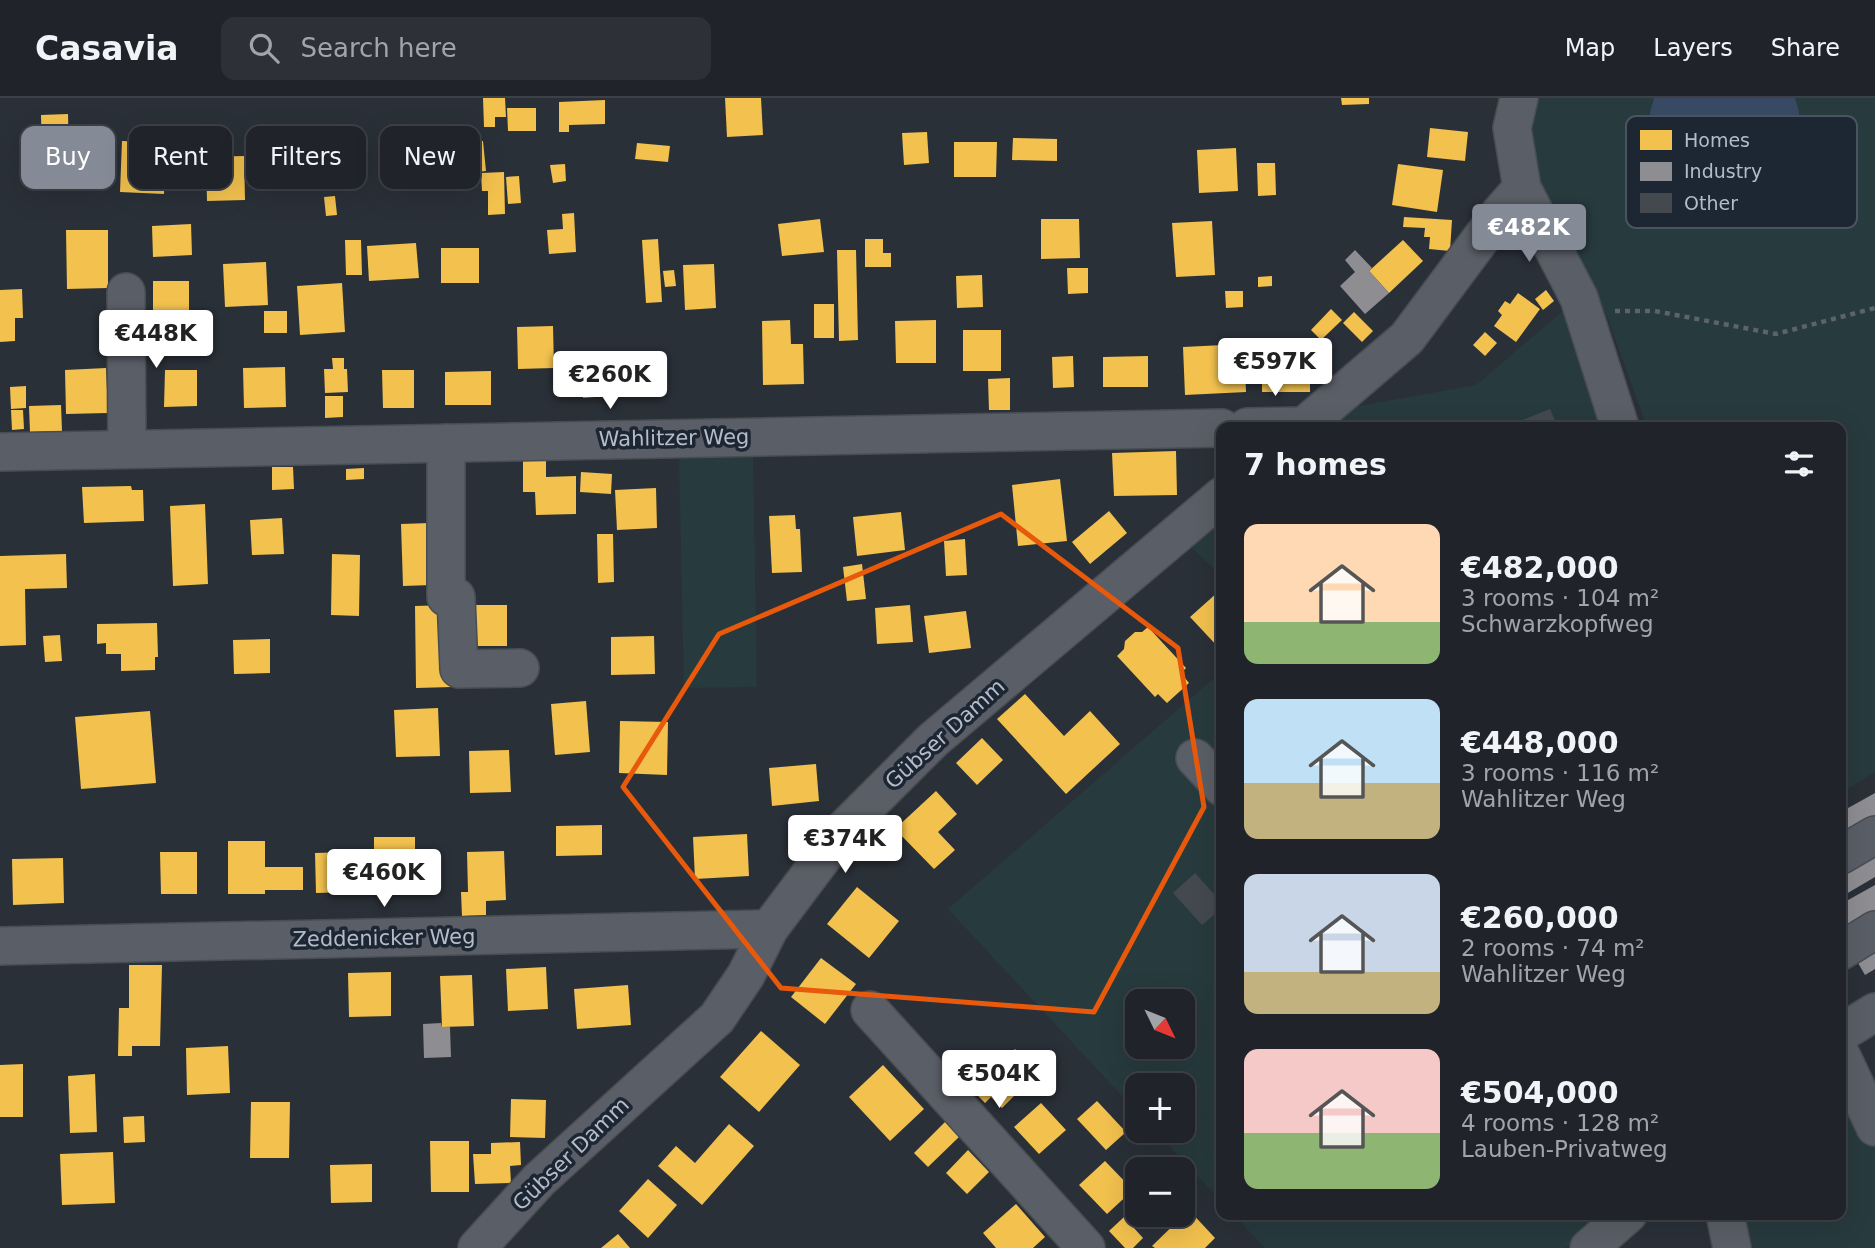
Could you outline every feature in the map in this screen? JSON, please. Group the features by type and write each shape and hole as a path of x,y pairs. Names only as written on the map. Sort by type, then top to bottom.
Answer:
{"street":[{"path":"1519,98 1512,128 1522,188 1579,298 1609,422"},
{"path":"1309,422 1407,338 1500,213 1522,188"},
{"path":"126,292 127,449"},
{"name":"Wahlitzer Weg","path":"0,452 1216,428"},
{"path":"446,443 446,597 456,597 458,669 520,668"},
{"name":"Gübser Damm","path":"477,1248 539,1180 717,1018 746,975 769,929 844,829 933,740 1216,501"},
{"path":"1195,758 1216,780"},
{"path":"1846,852 1875,835"},
{"name":"Zeddenicker Weg","path":"0,946 769,929"},
{"path":"1846,948 1875,930"},
{"path":"870,1010 1086,1248"},
{"path":"1846,1030 1875,1012"},
{"path":"1846,1065 1875,1126"},
{"path":"1589,1248 1619,1220"},
{"path":"1726,1220 1732,1248"}],"path":[{"path":"1584,312 1655,310 1776,334 1875,308"}],"highlighted area":[{"path":"1001,514 1178,648 1204,807 1094,1012 781,988 623,787 719,634"}],"green space":[{"path":"1532,98 1654,98 1650,116 1626,116 1626,228 1857,228 1857,116 1798,116 1795,98 1875,98 1875,772 1846,790 1846,422 1645,422 1595,290 1537,182 1530,131"},
{"path":"1566,308 1604,422 1340,422 1359,406 1476,385"},
{"path":"753,455 757,687 684,688 679,456"},
{"path":"1216,524 1216,571 1190,546"},
{"path":"1216,676 1216,1196 1195,1173 1195,1157 1180,1157 1166,1143 1195,1143 1195,1073 1125,1073 1125,1099 948,909"},
{"path":"1846,1066 1875,1127 1875,1248 1732,1248 1726,1220 1846,1220"},
{"path":"1239,1220 1598,1220 1566,1248 1265,1248"}],"water":[{"path":"1654,98 1795,98 1799,112 1799,116 1650,116"}],"building: Homes":[{"path":"483,98 505,98 506,117 495,117 495,127 484,127"},
{"path":"725,98 761,98 763,135 727,137"},
{"path":"1341,98 1369,98 1369,104 1342,105"},
{"path":"605,100 605,124 569,125 569,132 559,132 559,102"},
{"path":"507,108 536,108 536,131 508,131"},
{"path":"68,114 68,126 41,126 41,115"},
{"path":"1430,128 1468,132 1465,161 1427,157"},
{"path":"927,132 929,163 904,165 902,133"},
{"path":"1013,138 1057,139 1057,161 1012,160"},
{"path":"122,141 129,141 129,189 164,189 164,194 120,192"},
{"path":"480,141 483,141 486,171 480,172"},
{"path":"954,142 997,142 996,177 954,177"},
{"path":"637,143 670,146 668,162 635,159"},
{"path":"1236,148 1238,191 1199,193 1197,150"},
{"path":"232,156 244,156 245,200 207,201 207,189 232,189"},
{"path":"1257,163 1275,163 1276,195 1258,196"},
{"path":"565,164 566,181 553,183 550,165"},
{"path":"1398,164 1443,170 1437,212 1392,205"},
{"path":"504,172 505,214 488,215 488,191 482,191 481,173"},
{"path":"519,176 521,203 508,204 506,177"},
{"path":"335,196 337,215 326,216 324,197"},
{"path":"574,213 576,252 549,254 547,230 563,229 562,214"},
{"path":"1404,217 1452,220 1450,251 1429,249 1430,237 1424,237 1425,228 1403,227"},
{"path":"820,219 824,252 782,256 778,224"},
{"path":"1041,219 1079,219 1080,258 1041,259"},
{"path":"1212,221 1215,275 1176,277 1172,223"},
{"path":"191,224 192,255 153,257 152,226"},
{"path":"66,230 108,230 108,288 67,289"},
{"path":"658,239 662,302 646,303 642,240"},
{"path":"865,239 883,239 883,253 891,253 891,267 865,267"},
{"path":"345,240 361,240 362,275 346,275"},
{"path":"1403,240 1423,261 1389,293 1369,271"},
{"path":"416,243 419,278 369,281 367,246"},
{"path":"441,248 479,248 479,283 441,283"},
{"path":"837,250 856,250 858,340 839,341"},
{"path":"266,262 268,305 225,307 223,264"},
{"path":"714,264 716,308 685,310 683,265"},
{"path":"1067,268 1088,268 1088,293 1068,294"},
{"path":"674,270 676,286 665,287 663,271"},
{"path":"982,275 983,307 957,308 956,276"},
{"path":"1272,276 1272,286 1258,287 1258,277"},
{"path":"153,281 189,281 189,314 153,314"},
{"path":"342,283 345,332 300,335 297,286"},
{"path":"22,289 23,318 15,318 15,341 0,342 0,290"},
{"path":"1546,290 1554,301 1543,310 1535,299"},
{"path":"1225,291 1243,291 1243,307 1226,308"},
{"path":"1518,293 1540,309 1516,342 1494,326 1502,315 1498,311 1505,301 1510,304"},
{"path":"814,304 834,304 834,338 814,338"},
{"path":"1331,309 1342,320 1321,340 1311,330"},
{"path":"264,311 287,311 287,333 264,333"},
{"path":"1354,312 1373,331 1362,342 1343,323"},
{"path":"790,320 791,344 803,344 804,384 763,385 762,321"},
{"path":"936,320 936,363 896,363 895,321"},
{"path":"553,326 554,368 518,369 517,327"},
{"path":"963,330 1001,330 1001,371 963,371"},
{"path":"1485,332 1497,343 1485,356 1473,345"},
{"path":"1244,344 1246,392 1185,395 1183,347"},
{"path":"1310,351 1310,392 1262,392 1262,352"},
{"path":"1073,356 1074,387 1053,388 1052,357"},
{"path":"1148,356 1148,387 1103,387 1103,357"},
{"path":"332,358 344,358 348,392 325,393 324,369 333,369"},
{"path":"285,367 286,407 244,408 243,368"},
{"path":"106,368 108,413 66,414 65,370"},
{"path":"165,370 197,370 197,406 164,407"},
{"path":"382,370 414,370 414,408 383,408"},
{"path":"491,371 491,405 445,405 445,372"},
{"path":"605,374 607,396 583,398 582,375"},
{"path":"1010,378 1010,410 989,410 988,379"},
{"path":"26,386 26,408 11,409 10,387"},
{"path":"325,396 343,396 343,417 325,418"},
{"path":"61,405 62,431 30,432 29,406"},
{"path":"11,410 23,410 24,429 12,430"},
{"path":"1176,451 1177,495 1114,496 1112,453"},
{"path":"523,458 546,458 546,477 576,476 576,514 536,515 535,492 523,492"},
{"path":"272,467 293,467 294,489 272,490"},
{"path":"364,468 364,479 346,480 346,469"},
{"path":"581,472 612,474 611,494 580,492"},
{"path":"1060,479 1067,541 1018,546 1012,485"},
{"path":"131,486 132,490 143,490 144,521 84,523 82,487"},
{"path":"656,488 657,528 617,530 615,490"},
{"path":"205,504 208,584 173,586 170,506"},
{"path":"1109,511 1127,533 1090,564 1072,542"},
{"path":"901,512 905,550 857,556 853,517"},
{"path":"795,515 796,529 800,529 802,572 772,573 769,516"},
{"path":"282,518 284,554 252,555 250,520"},
{"path":"430,523 432,585 403,586 401,524"},
{"path":"597,534 613,534 614,582 598,583"},
{"path":"965,539 967,575 946,576 944,541"},
{"path":"66,554 67,588 25,589 26,645 0,646 0,556"},
{"path":"332,554 360,555 359,616 331,615"},
{"path":"862,564 866,599 847,601 843,567"},
{"path":"1216,594 1216,645 1190,617"},
{"path":"450,605 452,687 416,688 415,606"},
{"path":"471,605 507,605 507,646 471,646"},
{"path":"910,605 913,642 877,644 875,608"},
{"path":"966,611 971,648 929,653 924,616"},
{"path":"157,623 158,657 155,657 155,670 121,671 121,654 106,654 106,643 97,644 97,624"},
{"path":"1148,627 1186,668 1181,673 1189,683 1167,703 1158,694 1155,697 1117,656 1124,649 1125,641 1135,632 1142,632"},
{"path":"60,635 62,661 45,662 43,636"},
{"path":"654,636 655,674 611,675 611,637"},
{"path":"270,639 270,673 234,674 233,640"},
{"path":"1025,694 1064,736 1090,711 1120,744 1066,794 997,719"},
{"path":"586,701 590,752 555,755 551,704"},
{"path":"438,708 440,756 396,757 394,710"},
{"path":"150,711 156,783 81,789 75,717"},
{"path":"620,721 668,722 667,775 619,773"},
{"path":"982,738 1003,760 977,785 956,763"},
{"path":"509,750 511,792 470,793 469,751"},
{"path":"816,764 819,801 772,806 769,768"},
{"path":"936,791 957,814 938,832 955,850 934,869 895,829"},
{"path":"602,825 602,855 556,856 556,826"},
{"path":"747,834 749,876 695,879 693,837"},
{"path":"374,837 415,837 415,877 374,877"},
{"path":"228,841 265,841 265,867 303,867 303,890 228,894"},
{"path":"504,851 506,900 486,901 486,915 462,916 461,892 468,892 467,852"},
{"path":"160,852 197,852 197,894 161,894"},
{"path":"350,852 351,892 316,893 315,853"},
{"path":"63,858 64,903 13,905 12,859"},
{"path":"857,887 899,921 869,958 827,924"},
{"path":"821,958 856,984 825,1024 791,997"},
{"path":"129,965 162,965 160,1046 132,1046 132,1056 118,1056 119,1008 129,1008"},
{"path":"546,967 548,1009 508,1011 506,969"},
{"path":"391,972 391,1016 349,1017 348,973"},
{"path":"472,975 474,1026 442,1027 440,976"},
{"path":"628,985 631,1025 577,1029 574,989"},
{"path":"761,1031 800,1065 759,1112 720,1077"},
{"path":"228,1046 230,1093 187,1095 186,1048"},
{"path":"1015,1049 1038,1072 1002,1108 991,1097 985,1103 957,1074 967,1064 977,1074 990,1074"},
{"path":"23,1064 23,1117 0,1117 0,1065"},
{"path":"883,1065 924,1109 890,1141 849,1097"},
{"path":"95,1074 97,1132 70,1133 68,1076"},
{"path":"511,1099 546,1100 545,1138 510,1137"},
{"path":"1097,1101 1125,1133 1106,1150 1077,1119"},
{"path":"251,1102 290,1102 289,1158 250,1158"},
{"path":"1041,1103 1066,1130 1039,1154 1014,1127"},
{"path":"144,1116 145,1142 124,1143 123,1117"},
{"path":"946,1121 961,1135 928,1167 914,1153"},
{"path":"729,1124 754,1146 702,1205 658,1166 676,1146 695,1163"},
{"path":"430,1141 469,1141 469,1192 431,1192"},
{"path":"520,1142 521,1165 510,1166 511,1183 475,1184 473,1154 491,1154 491,1143"},
{"path":"968,1150 989,1172 967,1194 946,1173"},
{"path":"113,1152 115,1203 62,1205 60,1154"},
{"path":"1105,1161 1125,1182 1125,1197 1107,1214 1079,1185"},
{"path":"372,1164 372,1202 331,1203 330,1165"},
{"path":"648,1179 677,1205 648,1238 619,1211"},
{"path":"1016,1204 1045,1237 1033,1248 996,1248 983,1233"},
{"path":"1195,1216 1215,1238 1205,1248 1152,1246 1172,1227 1195,1227"},
{"path":"1124,1217 1125,1227 1133,1227 1143,1238 1133,1248 1125,1248 1109,1231"},
{"path":"618,1234 630,1248 601,1248"}],"building: Industry":[{"path":"1355,250 1372,268 1369,271 1389,293 1365,314 1340,286 1355,272 1345,260"},
{"path":"1875,793 1875,819 1846,835 1846,809"},
{"path":"1875,852 1875,877 1846,894 1846,869"},
{"path":"1875,885 1875,910 1846,927 1846,901"},
{"path":"1875,944 1875,969 1865,975 1854,956"},
{"path":"441,1023 442,1027 450,1027 451,1057 424,1058 423,1024"}],"building: Other":[{"path":"1550,409 1556,422 1520,422"},
{"path":"1195,873 1216,896 1216,913 1202,925 1173,893"}]}
